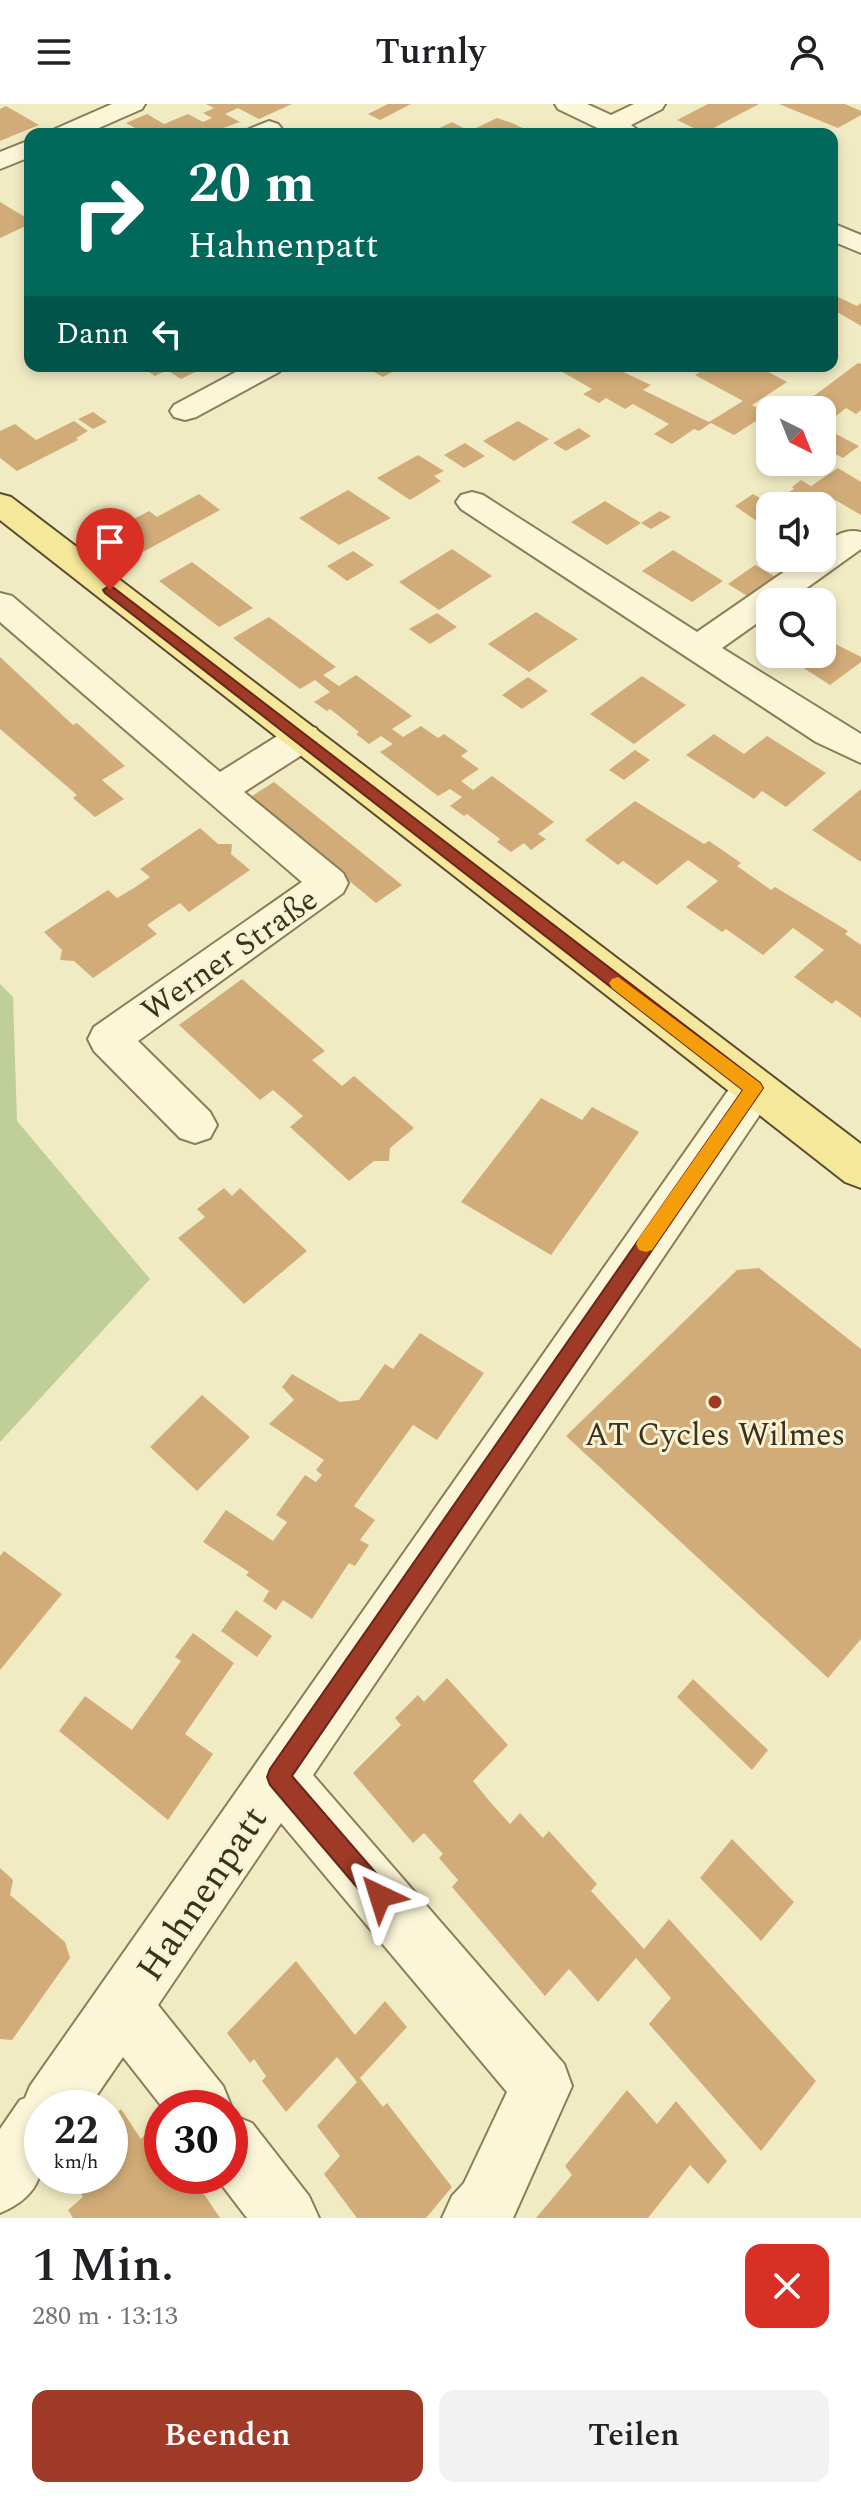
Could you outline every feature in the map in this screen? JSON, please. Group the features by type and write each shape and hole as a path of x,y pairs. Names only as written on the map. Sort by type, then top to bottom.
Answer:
{"main road":[{"path":"0,504 861,1169"}],"street":[{"path":"72,127 133,104"},
{"path":"567,104 617,128"},
{"path":"623,128 653,104"},
{"path":"0,161 24,151"},
{"path":"838,234 861,245"},
{"path":"185,411 258,372"},
{"path":"472,502 829,733 861,750"},
{"path":"698,648 852,540"},
{"name":"Werner Straße","path":"0,604 329,883 109,1039 195,1125"},
{"path":"218,791 303,737"},
{"name":"Hahnenpatt","path":"65,2090 754,1088"},
{"name":"Hahnenpatt","path":"278,1777 542,2086 486,2205 474,2218"},
{"name":"Hahnenpatt","path":"123,2009 187,2090"},
{"path":"0,2182 24,2148"},
{"path":"248,2168 287,2218"}],"green space":[{"path":"0,984 13,997 17,1121 150,1279 0,1442"}],"building":[{"path":"206,104 292,104 259,119 238,108 225,114 240,122 224,128 135,128 126,123 147,114 164,124 188,114 203,122 212,118 203,113 214,108"},
{"path":"388,104 411,104 380,120 368,114"},
{"path":"708,104 759,104 713,128 694,128 677,120"},
{"path":"779,104 845,104 861,111 861,115 838,128"},
{"path":"6,106 39,125 24,128 24,131 0,141 0,109"},
{"path":"497,118 522,128 476,128"},
{"path":"452,122 463,128 440,128"},
{"path":"0,202 24,216 24,227 0,238"},
{"path":"838,297 857,306 861,303 861,326 838,313"},
{"path":"858,363 861,364 861,410 856,414 846,408 836,416 836,396 814,396"},
{"path":"170,372 195,372 181,379"},
{"path":"374,372 392,372 383,377"},
{"path":"562,372 623,372 651,385 643,390 709,422 743,401 695,375 700,372 769,372 787,382 766,396 756,396 756,402 752,405 756,407 756,421 734,435 711,423 699,431 694,429 672,444 654,434 669,424 633,404 625,409 606,398 599,403 583,394 592,389"},
{"path":"93,412 107,422 93,429 78,419"},
{"path":"74,421 88,431 76,438 78,440 17,471 0,458 0,431 15,424 36,440"},
{"path":"518,421 549,439 514,461 483,441"},
{"path":"579,428 591,436 566,451 553,443"},
{"path":"836,434 859,446 843,458 836,454"},
{"path":"465,443 485,456 464,468 444,455"},
{"path":"418,455 444,471 434,476 441,481 410,500 377,478"},
{"path":"836,469 861,482 861,515 836,500 836,492 789,492 801,480 811,486 826,476 836,476"},
{"path":"348,490 391,518 339,545 299,518"},
{"path":"199,494 220,510 130,559 101,536 116,528 108,522 123,515 130,521 149,511 157,517"},
{"path":"753,494 756,496 756,520 735,506"},
{"path":"605,501 641,523 607,545 571,522"},
{"path":"660,511 671,517 651,529 641,523"},
{"path":"452,549 492,576 439,610 399,582"},
{"path":"673,550 723,581 692,602 642,571"},
{"path":"353,551 374,565 347,581 327,566"},
{"path":"192,562 253,608 219,627 159,581"},
{"path":"755,565 756,572 767,572 779,579 767,588 756,588 756,596 752,599 728,584"},
{"path":"536,612 578,639 529,672 488,644"},
{"path":"437,613 457,627 430,644 409,629"},
{"path":"269,617 336,667 323,675 339,686 356,675 412,716 392,729 403,737 421,726 438,738 444,734 468,751 461,756 479,769 461,781 473,790 492,776 554,822 538,834 546,839 531,850 524,843 511,852 497,842 500,839 467,814 464,816 450,806 462,797 450,789 438,796 380,752 393,744 381,736 369,744 330,709 327,711 314,702 330,692 315,680 300,689 233,638"},
{"path":"836,644 861,657 861,662 830,685 804,668 836,668"},
{"path":"0,657 73,725 77,723 125,766 102,780 124,799 95,817 73,798 77,795 0,729"},
{"path":"642,676 686,705 634,744 590,714"},
{"path":"528,677 548,691 522,709 502,695"},
{"path":"714,734 744,754 767,736 826,773 786,807 762,791 754,799 686,755"},
{"path":"635,750 650,760 624,780 609,770"},
{"path":"274,782 402,885 376,903 249,798"},
{"path":"861,789 861,862 812,830"},
{"path":"635,801 704,844 709,841 741,863 737,866 771,890 775,887 848,931 845,934 861,945 861,1018 836,1000 832,1004 794,977 824,950 793,928 763,955 726,929 722,932 686,907 718,881 688,860 657,885 623,861 618,865 585,840"},
{"path":"200,828 218,844 232,844 231,854 250,870 189,912 180,903 147,925 157,934 93,978 74,961 60,960 62,950 44,932 108,890 117,898 134,888 150,877 140,869"},
{"path":"242,979 325,1051 312,1060 342,1086 354,1076 414,1128 390,1148 389,1161 374,1161 349,1181 290,1127 303,1116 273,1090 260,1100 179,1025"},
{"path":"541,1098 582,1120 592,1107 639,1132 551,1255 461,1202"},
{"path":"224,1188 232,1196 240,1188 307,1251 244,1304 178,1238 205,1217 197,1209"},
{"name":"AT Cycles Wilmes","path":"759,1268 861,1349 861,1639 828,1678 566,1436 737,1270"},
{"path":"420,1333 484,1373 437,1440 413,1425 354,1506 375,1520 360,1540 369,1545 355,1566 349,1563 312,1619 283,1600 276,1610 263,1601 269,1591 246,1575 249,1572 203,1542 226,1510 273,1541 287,1522 276,1515 305,1475 316,1482 322,1475 316,1470 324,1460 269,1424 294,1400 282,1387 292,1374 340,1402 359,1400 385,1364 393,1369"},
{"path":"202,1395 250,1437 197,1491 150,1447"},
{"path":"4,1551 62,1594 0,1670 0,1556"},
{"path":"236,1610 272,1636 257,1657 221,1631"},
{"path":"193,1633 234,1663 185,1734 213,1754 168,1820 59,1731 85,1696 132,1730 181,1661 175,1657"},
{"path":"447,1678 508,1745 473,1781 510,1824 520,1813 543,1838 549,1831 597,1884 591,1891 644,1949 669,1919 816,2081 761,2151 649,2024 671,1998 636,1958 598,2002 569,1969 545,1996 452,1887 458,1880 439,1858 443,1854 424,1833 413,1843 353,1773 401,1725 395,1718 418,1695 424,1702"},
{"path":"693,1679 768,1750 752,1770 677,1697"},
{"path":"732,1839 794,1902 761,1941 700,1878"},
{"path":"0,1868 13,1880 10,1895 65,1942 70,1958 12,2040 0,2039"},
{"path":"296,1961 355,2035 385,2001 407,2027 360,2078 383,2107 387,2103 452,2187 426,2218 357,2218 324,2174 340,2156 317,2126 357,2082 337,2057 286,2112 262,2081 266,2076 254,2059 250,2063 227,2033"},
{"path":"627,2090 657,2124 676,2101 727,2161 708,2184 690,2165 648,2218 536,2218 572,2175 565,2166"},
{"path":"128,2120 141,2139 144,2136 144,2194 204,2194 220,2218 73,2218 68,2210 83,2197 81,2194 128,2194"}],"slow traffic":[{"path":"618,983 754,1088 646,1244"}],"place":[{"name":"AT Cycles Wilmes","path":"715,1402"}],"route":[{"path":"110,590 754,1088 278,1777 380,1896"}]}
